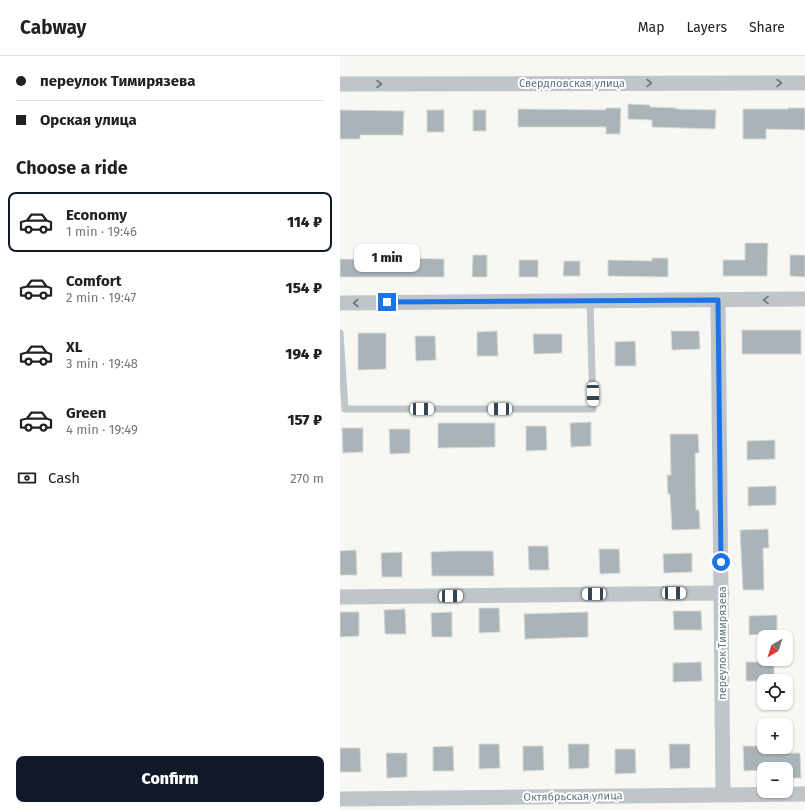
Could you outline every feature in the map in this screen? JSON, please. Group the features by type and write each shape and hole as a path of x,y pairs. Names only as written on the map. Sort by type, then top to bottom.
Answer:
{"street":[{"name":"Свердловская улица","path":"340,84 805,83"},
{"path":"340,303 805,299"},
{"name":"переулок Тимирязева","path":"718,300 723,794"},
{"path":"340,597 722,593"},
{"name":"Октябрьская улица","path":"340,799 387,804 723,794 805,794"}],"lane":[{"path":"340,333 345,409 593,409 590,301"}],"building":[{"path":"628,104 650,105 650,107 676,109 716,110 715,129 652,127 652,120 628,119"},
{"path":"606,108 621,108 620,134 606,134 606,127 518,127 518,109 606,110"},
{"path":"805,108 805,130 766,129 766,139 743,139 743,109"},
{"path":"340,110 404,111 403,135 360,135 360,139 340,139"},
{"path":"427,110 444,110 444,132 427,132"},
{"path":"473,110 486,110 486,131 473,131"},
{"path":"745,243 768,243 767,276 723,276 723,260 745,260"},
{"path":"473,255 487,255 487,277 472,277"},
{"path":"790,255 805,255 805,277 790,276"},
{"path":"382,258 444,259 444,277 340,277 340,259 382,260"},
{"path":"652,258 668,258 668,277 608,276 608,260 652,261"},
{"path":"519,260 538,260 538,277 519,277"},
{"path":"564,261 580,261 580,276 563,276"},
{"path":"742,330 801,330 801,354 742,354"},
{"path":"497,331 498,356 477,356 477,332"},
{"path":"671,331 699,331 700,349 672,350"},
{"path":"358,333 386,333 386,369 358,370"},
{"path":"533,334 562,334 562,353 534,354"},
{"path":"415,336 435,336 436,360 416,361"},
{"path":"635,341 636,366 615,366 615,342"},
{"path":"591,422 591,446 571,447 570,423"},
{"path":"438,423 495,423 495,447 438,448"},
{"path":"526,426 546,426 547,450 526,451"},
{"path":"342,428 363,428 363,452 343,453"},
{"path":"389,429 410,429 410,453 390,454"},
{"path":"670,434 698,434 699,453 695,453 696,510 699,510 700,529 672,530 670,494 668,494 667,475 671,475"},
{"path":"775,440 775,459 747,460 747,441"},
{"path":"776,486 776,505 748,506 748,487"},
{"path":"768,529 769,548 763,548 764,590 743,590 740,530"},
{"path":"528,546 548,546 549,570 529,570"},
{"path":"599,549 619,549 620,573 600,574"},
{"path":"356,550 357,575 340,575 340,551"},
{"path":"493,551 494,576 432,576 431,552"},
{"path":"402,552 402,577 382,577 381,553"},
{"path":"692,553 692,572 664,573 663,554"},
{"path":"479,608 499,608 500,632 479,633"},
{"path":"405,609 406,634 385,634 384,610"},
{"path":"673,611 701,611 702,630 674,630"},
{"path":"340,612 359,612 359,636 340,637"},
{"path":"452,612 452,637 432,637 431,613"},
{"path":"588,612 588,637 525,639 524,614"},
{"path":"777,615 777,630 757,630 757,635 749,635 749,616"},
{"path":"701,662 702,681 673,682 673,663"},
{"path":"746,662 757,662 757,666 774,666 774,674 757,674 757,681 746,681"},
{"path":"479,744 499,744 500,768 479,769"},
{"path":"568,744 589,744 589,768 569,769"},
{"path":"669,744 690,744 690,768 670,769"},
{"path":"453,746 454,771 433,771 433,747"},
{"path":"523,746 543,746 544,770 523,771"},
{"path":"743,746 757,746 757,754 800,753 801,778 793,778 793,762 757,762 757,770 744,771"},
{"path":"340,748 360,748 361,772 340,772"},
{"path":"615,749 635,749 636,773 615,774"},
{"path":"386,753 407,753 407,777 387,778"}],"route":[{"path":"387,302 718,300 721,562"}]}
